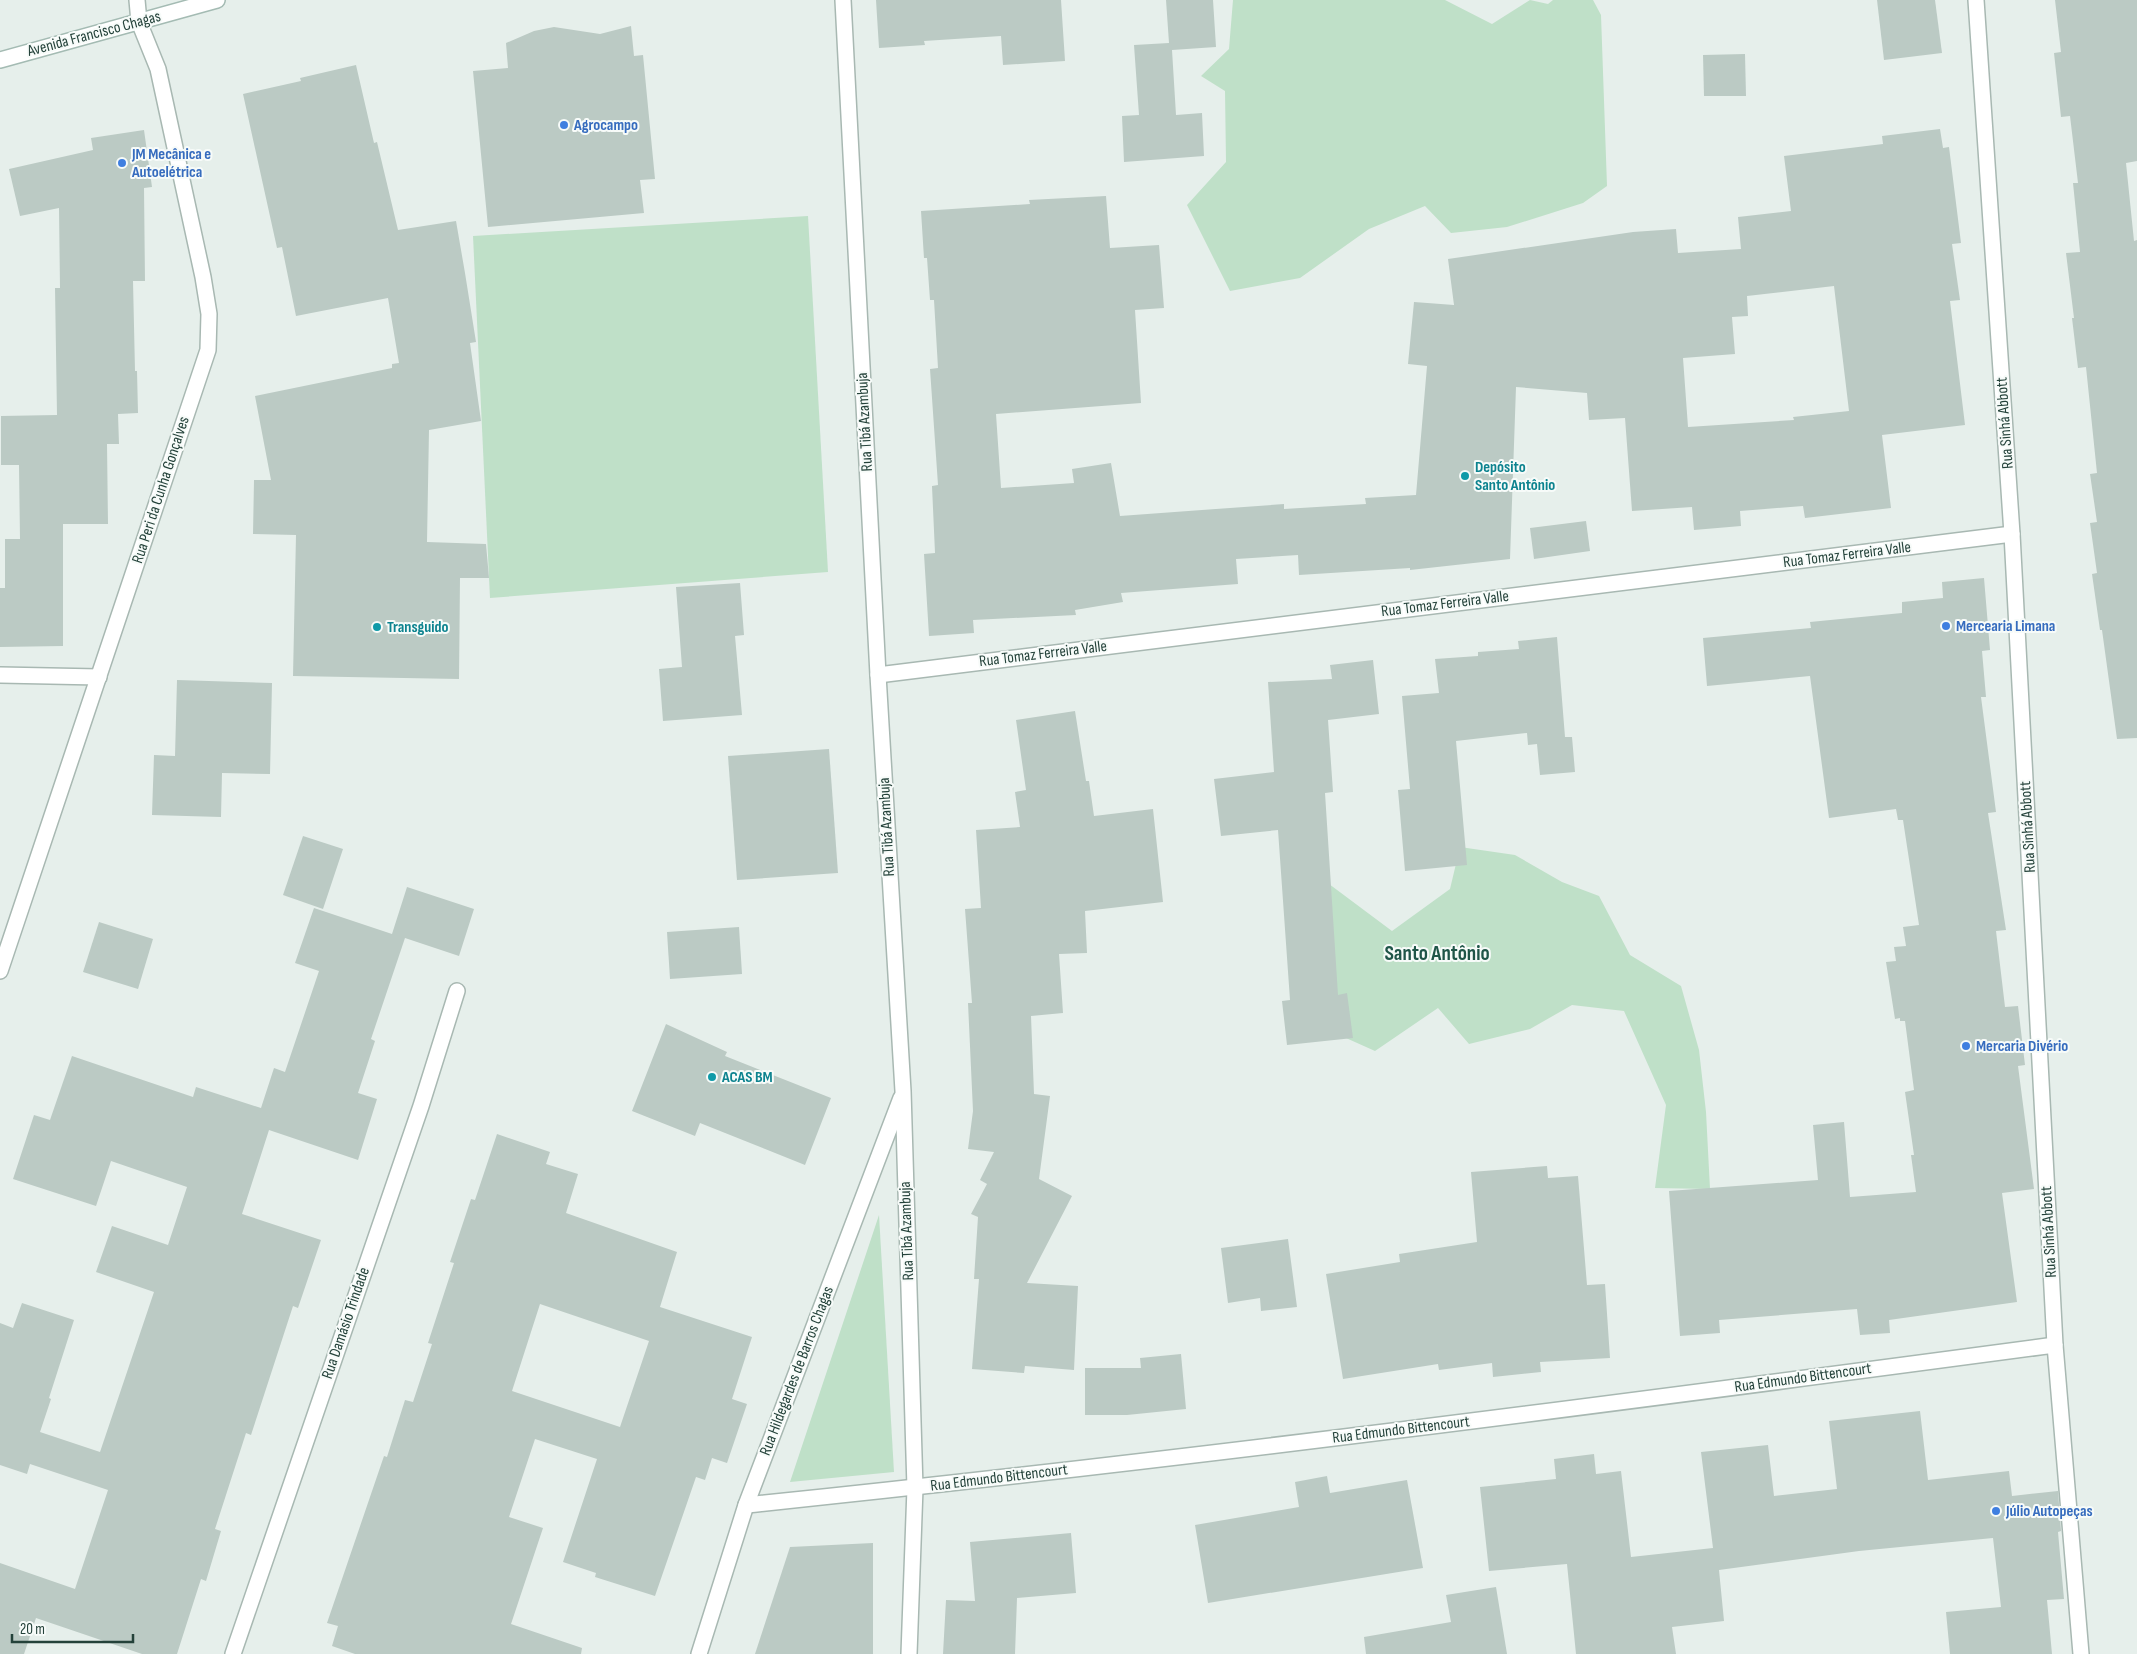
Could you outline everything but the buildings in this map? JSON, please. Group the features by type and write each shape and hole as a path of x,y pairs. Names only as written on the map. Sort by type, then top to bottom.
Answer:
{"street":[{"name":"Rua Peri da Cunha Gonçalves","path":"0,971 208,350 209,314 203,277 158,69 139,22 137,0"},
{"name":"Avenida Francisco Chagas","path":"0,60 217,0"},
{"name":"Rua Tibá Azambuja","path":"843,0 878,675 903,1092 916,1488 909,1654"},
{"name":"Rua Sinhá Abbott","path":"1976,0 2012,534 2054,1344 2081,1654"},
{"name":"Rua Tomaz Ferreira Valle","path":"878,675 2012,534"},
{"path":"0,675 99,677"},
{"name":"Rua Damásio Trindade","path":"233,1654 417,1115 457,991"},
{"name":"Rua Hildegardes de Barros Chagas","path":"699,1654 746,1505 903,1092"},
{"name":"Rua Edmundo Bittencourt","path":"746,1505 916,1488 1548,1412 2054,1344"}],"green space":[{"path":"1233,0 1445,0 1492,24 1530,0 1548,4 1553,0 1593,0 1601,15 1607,186 1583,203 1507,227 1451,233 1425,206 1369,229 1300,278 1230,291 1187,205 1226,162 1225,91 1201,76 1229,49"},
{"path":"808,216 828,572 490,598 473,236"},
{"path":"1460,847 1515,855 1562,882 1599,896 1630,955 1681,986 1699,1050 1706,1112 1710,1189 1655,1188 1666,1105 1624,1011 1572,1005 1530,1029 1469,1044 1438,1008 1375,1051 1308,1021 1317,875 1392,931 1450,889"},
{"path":"879,1215 894,1472 790,1482"}],"place":[{"name":"Agrocampo","path":"564,125"},
{"name":"JM Mecânica e Autoelétrica","path":"122,163"},
{"name":"Depósito Santo Antônio","path":"1465,476"},
{"name":"Mercearia Limana","path":"1946,626"},
{"name":"Transguido","path":"377,627"},
{"name":"Mercaria Divério","path":"1966,1046"},
{"name":"ACAS BM","path":"712,1077"},
{"name":"Júlio Autopeças","path":"1996,1511"}],"district":[{"name":"Santo Antônio","path":"1437,953"}]}
